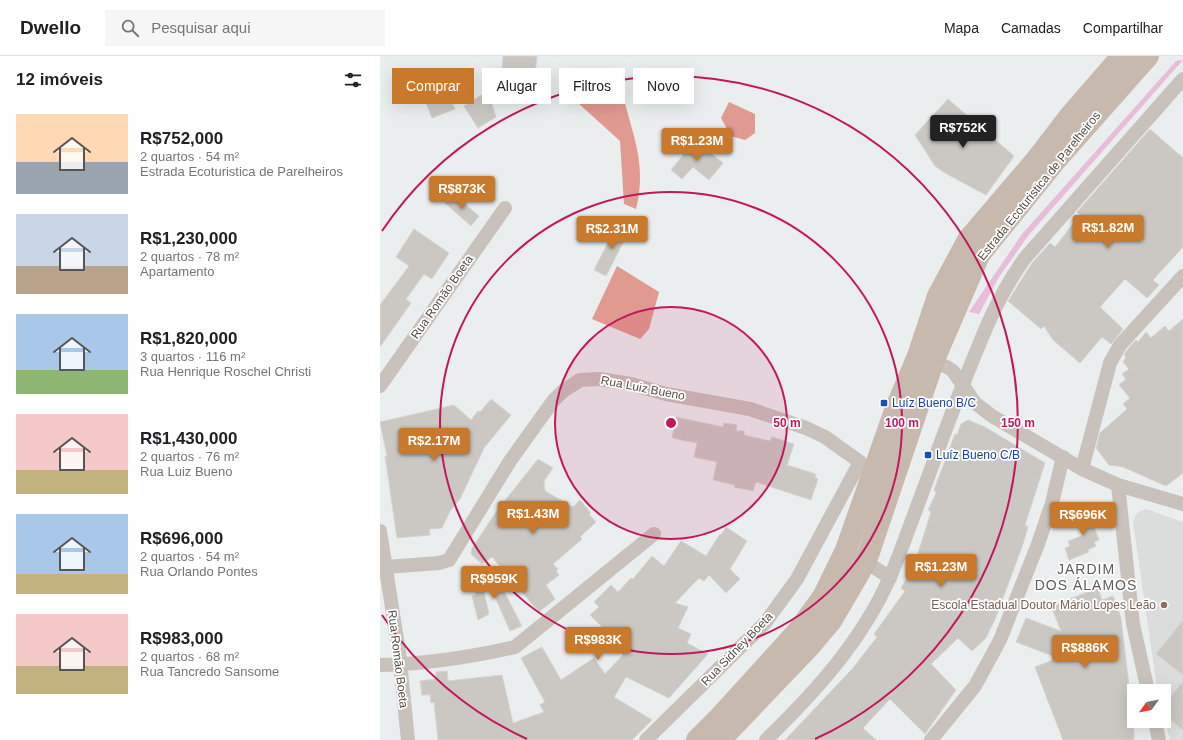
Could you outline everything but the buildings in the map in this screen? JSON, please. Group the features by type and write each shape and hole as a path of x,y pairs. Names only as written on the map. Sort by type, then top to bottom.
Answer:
{"main road":[{"name":"Estrada Ecoturistica de Parelheiros","path":"926,359 938,296 968,240 1037,159 1070,116 1122,56"},
{"name":"Estrada Ecoturistica de Parelheiros","path":"697,740 720,717 799,630 823,597 846,550 926,359 978,255 1055,162 1148,56"},
{"name":"Estrada Ecoturistica de Parelheiros","path":"720,740 809,647 831,621 866,561 880,469"}],"street":[{"path":"766,740 808,699 839,660 868,618 890,578 963,384 995,305 1008,282 1025,258 1183,79"},
{"name":"Rua Romão Boeta","path":"380,386 505,208"},
{"path":"1082,469 1110,363 1120,345 1183,276"},
{"path":"926,359 953,371 975,403 992,416 1082,469 1118,485 1183,504"},
{"name":"Rua Luiz Bueno","path":"386,568 439,563 449,560 458,549 510,461 527,437 563,391 580,380 599,379 631,384 666,394 750,409 819,434 880,469"},
{"path":"931,740 975,686 1000,640 1038,544 1052,503 1063,457"},
{"name":"Rua Sidney Boeta","path":"646,740 765,623 880,469"},
{"path":"1118,485 1133,624 1146,684"},
{"name":"Rua Romão Boeta","path":"380,531 400,665 408,740"},
{"path":"380,665 400,665 492,652 515,647 654,534"},
{"path":"846,550 866,561 890,578"},
{"path":"1156,728 1159,740"}],"shaded area":[{"path":"1183,60 1028,236 999,277 979,314 969,312 1022,234 1176,61"},
{"path":"729,102 755,114 755,133 745,140 731,136 721,118"},
{"path":"625,103 639,164 639,193 636,209 624,204 620,141 579,104"},
{"path":"617,266 659,292 649,329 640,339 592,319"},
{"name":"Escola Estadual Doutor Mário Lopes Leão","path":"1146,509 1183,522 1183,740 1170,740 1167,728 1171,728 1171,684 1156,684 1133,522 1137,513"}],"place":[{"name":"Luíz Bueno B/C","path":"884,403"},
{"name":"Luíz Bueno C/B","path":"928,455"},
{"name":"Escola Estadual Doutor Mário Lopes Leão","path":"1164,605"}],"district":[{"name":"JARDIM DOS ÁLAMOS","path":"1086,578"}]}
